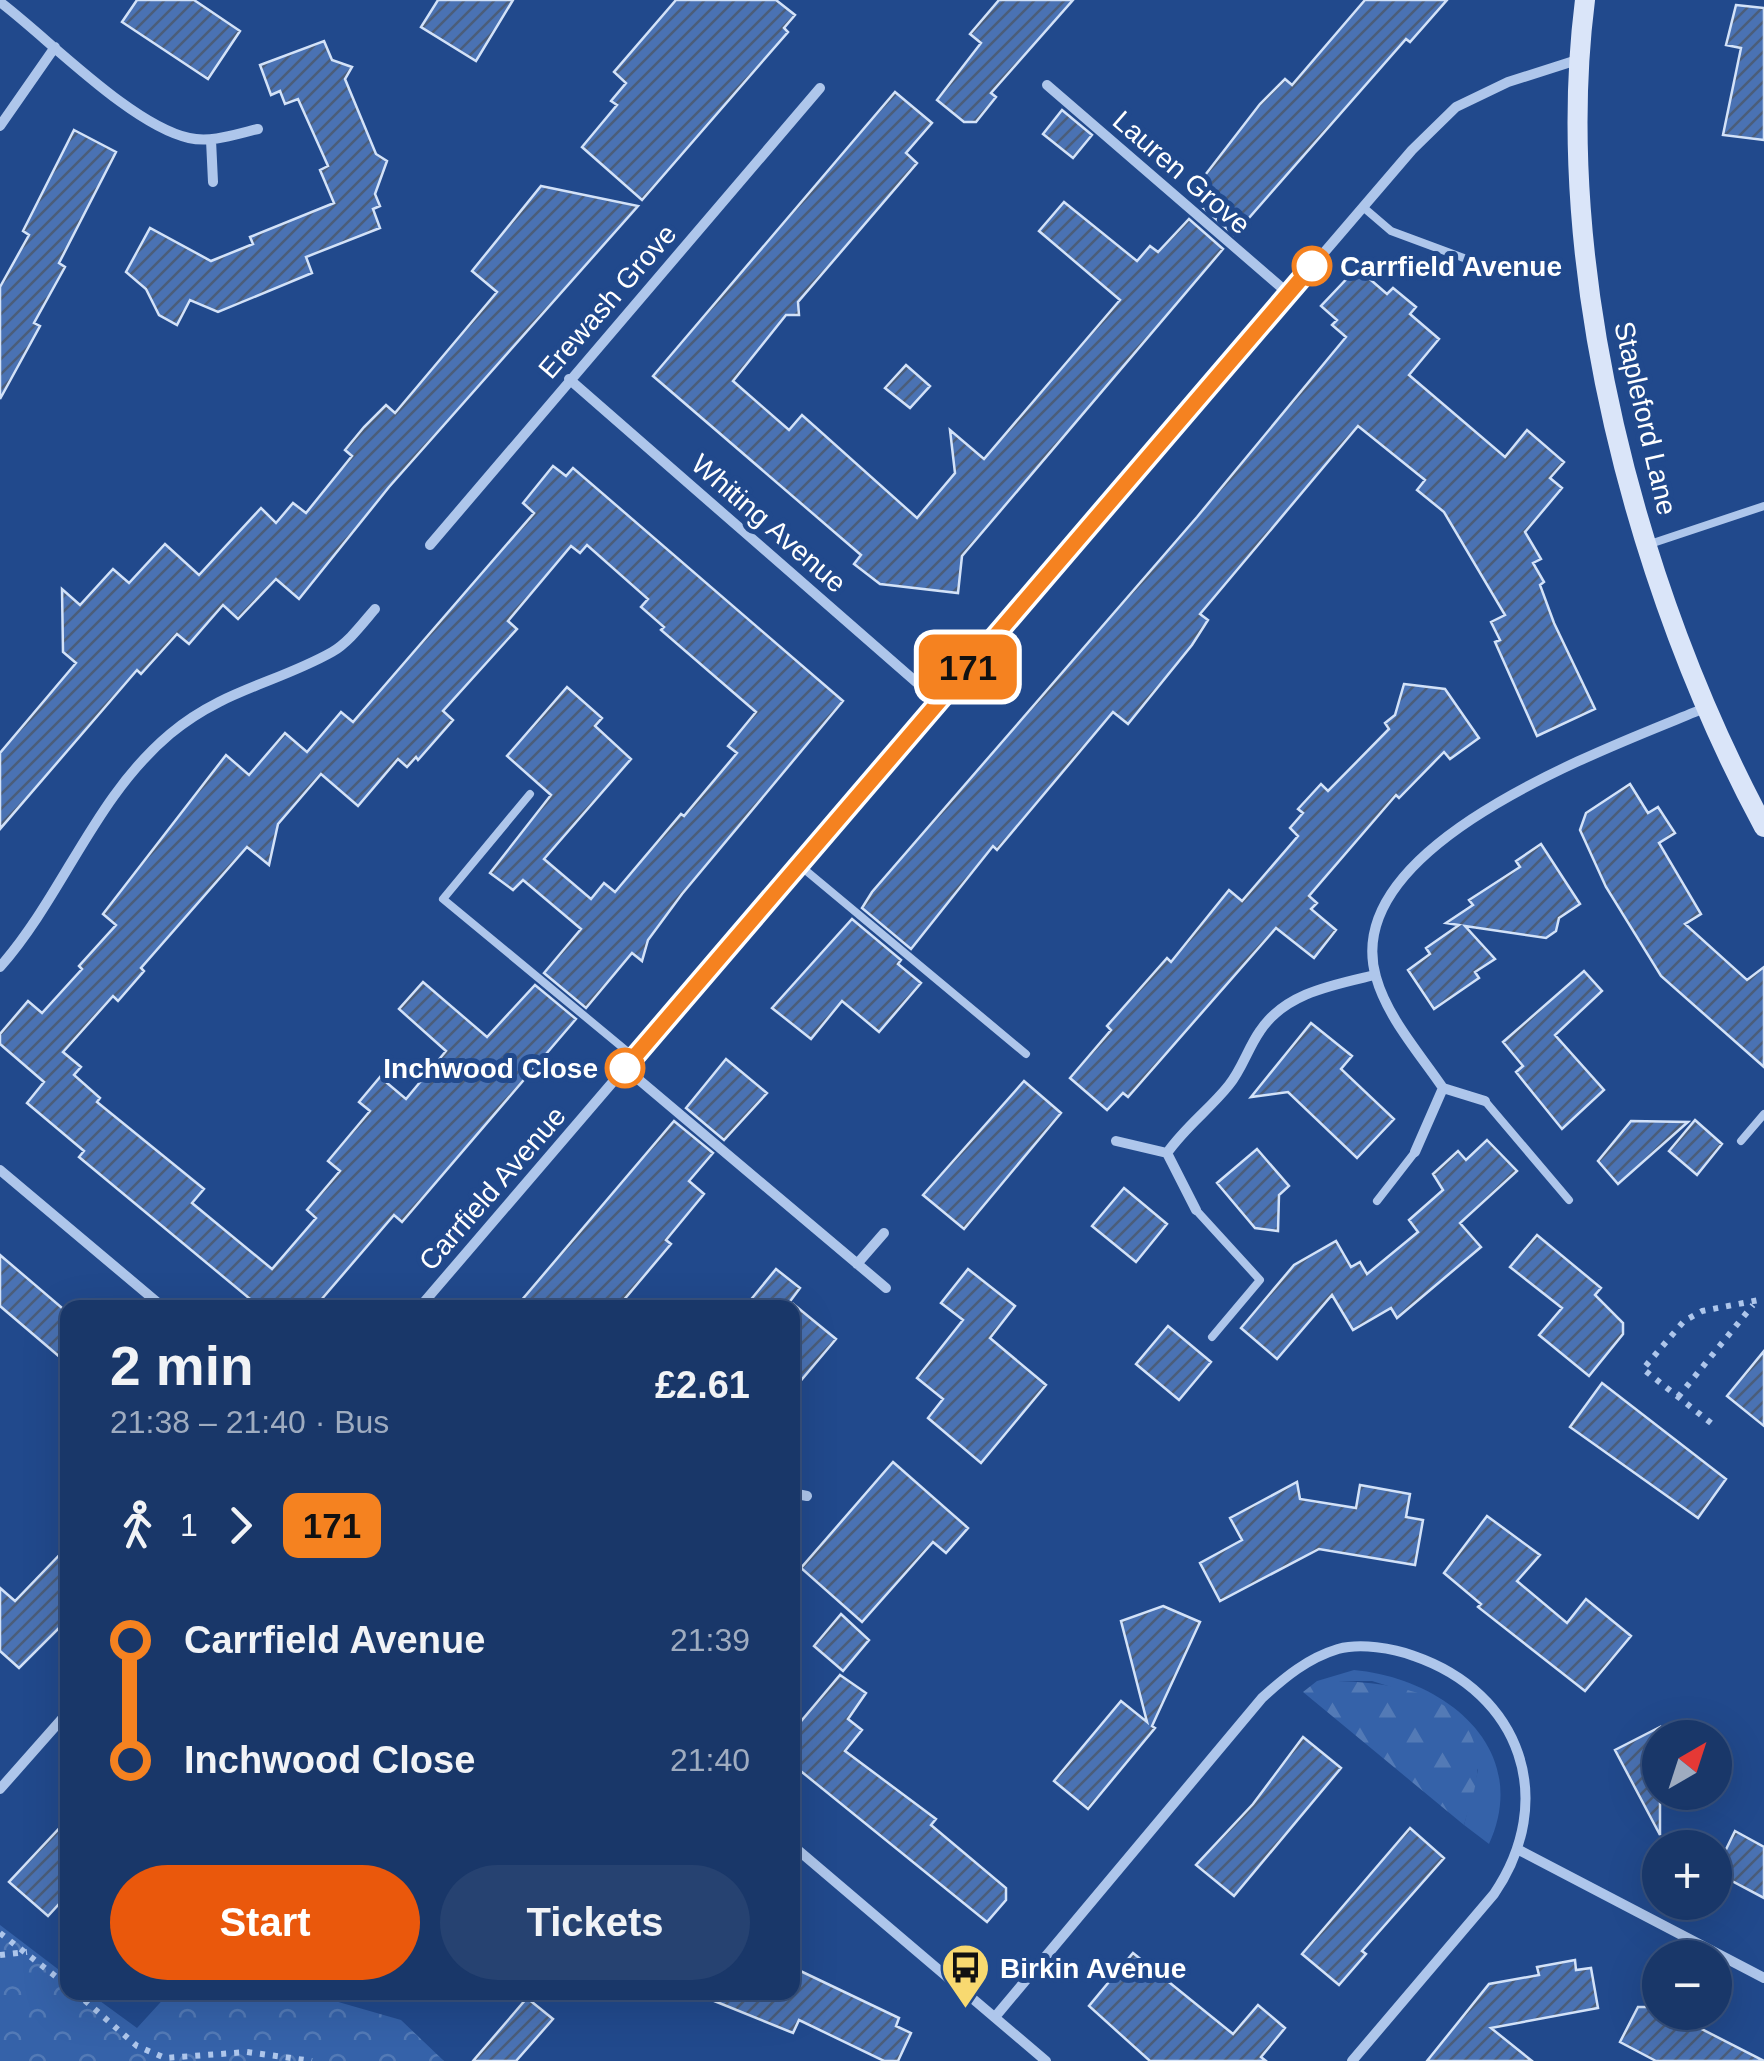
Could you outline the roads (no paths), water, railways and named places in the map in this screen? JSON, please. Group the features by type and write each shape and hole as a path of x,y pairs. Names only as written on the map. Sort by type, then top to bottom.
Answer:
{"main road":[{"name":"Stapleford Lane","path":"1585,0 1577,60 1576,174 1605,377 1648,544 1707,707 1764,827"}],"street":[{"path":"0,2 164,128 212,140 258,129"},
{"path":"0,126 55,47"},
{"name":"Carrfield Avenue","path":"426,1300 1363,207 1456,107 1508,82 1577,60"},
{"name":"Lauren Grove","path":"1046,85 1289,294"},
{"name":"Erewash Grove","path":"430,545 820,88"},
{"path":"212,140 213,182"},
{"name":"Whiting Avenue","path":"569,379 939,702"},
{"path":"0,967 36,918 104,807 140,762 199,712 261,680 334,652 375,609"},
{"path":"1485,1102 1443,1088 1386,1000 1375,975 1376,930 1392,892 1446,840 1520,787 1707,707"},
{"path":"1167,1153 1197,1114 1230,1085 1264,1025 1281,1009 1302,995 1375,975"},
{"path":"625,1068 886,1288"},
{"path":"1414,1152 1443,1088"},
{"path":"1116,1141 1167,1153 1196,1210"},
{"path":"0,1170 154,1300"},
{"path":"857,1264 884,1233"},
{"path":"800,1495 807,1496"},
{"path":"995,2017 1262,1698 1290,1673 1342,1648 1401,1651 1463,1679 1504,1721 1520,1756 1526,1808 1519,1850 1494,1894 1352,2061"},
{"path":"0,1789 60,1721"},
{"path":"1519,1850 1764,1978"},
{"path":"800,1852 1046,2061"}],"lane":[{"path":"1363,207 1391,231 1480,264"},
{"path":"1648,544 1764,506"},
{"path":"530,794 443,899 634,1057"},
{"path":"798,864 1026,1054"},
{"path":"1485,1102 1569,1200"},
{"path":"1741,1142 1764,1114"},
{"path":"1377,1200 1414,1152"},
{"path":"1196,1210 1260,1280 1212,1337"}],"place":[{"name":"Carrfield Avenue","path":"1312,266"},
{"name":"Inchwood Close","path":"625,1068"},
{"name":"Birkin Avenue","path":"965,2010"}]}
